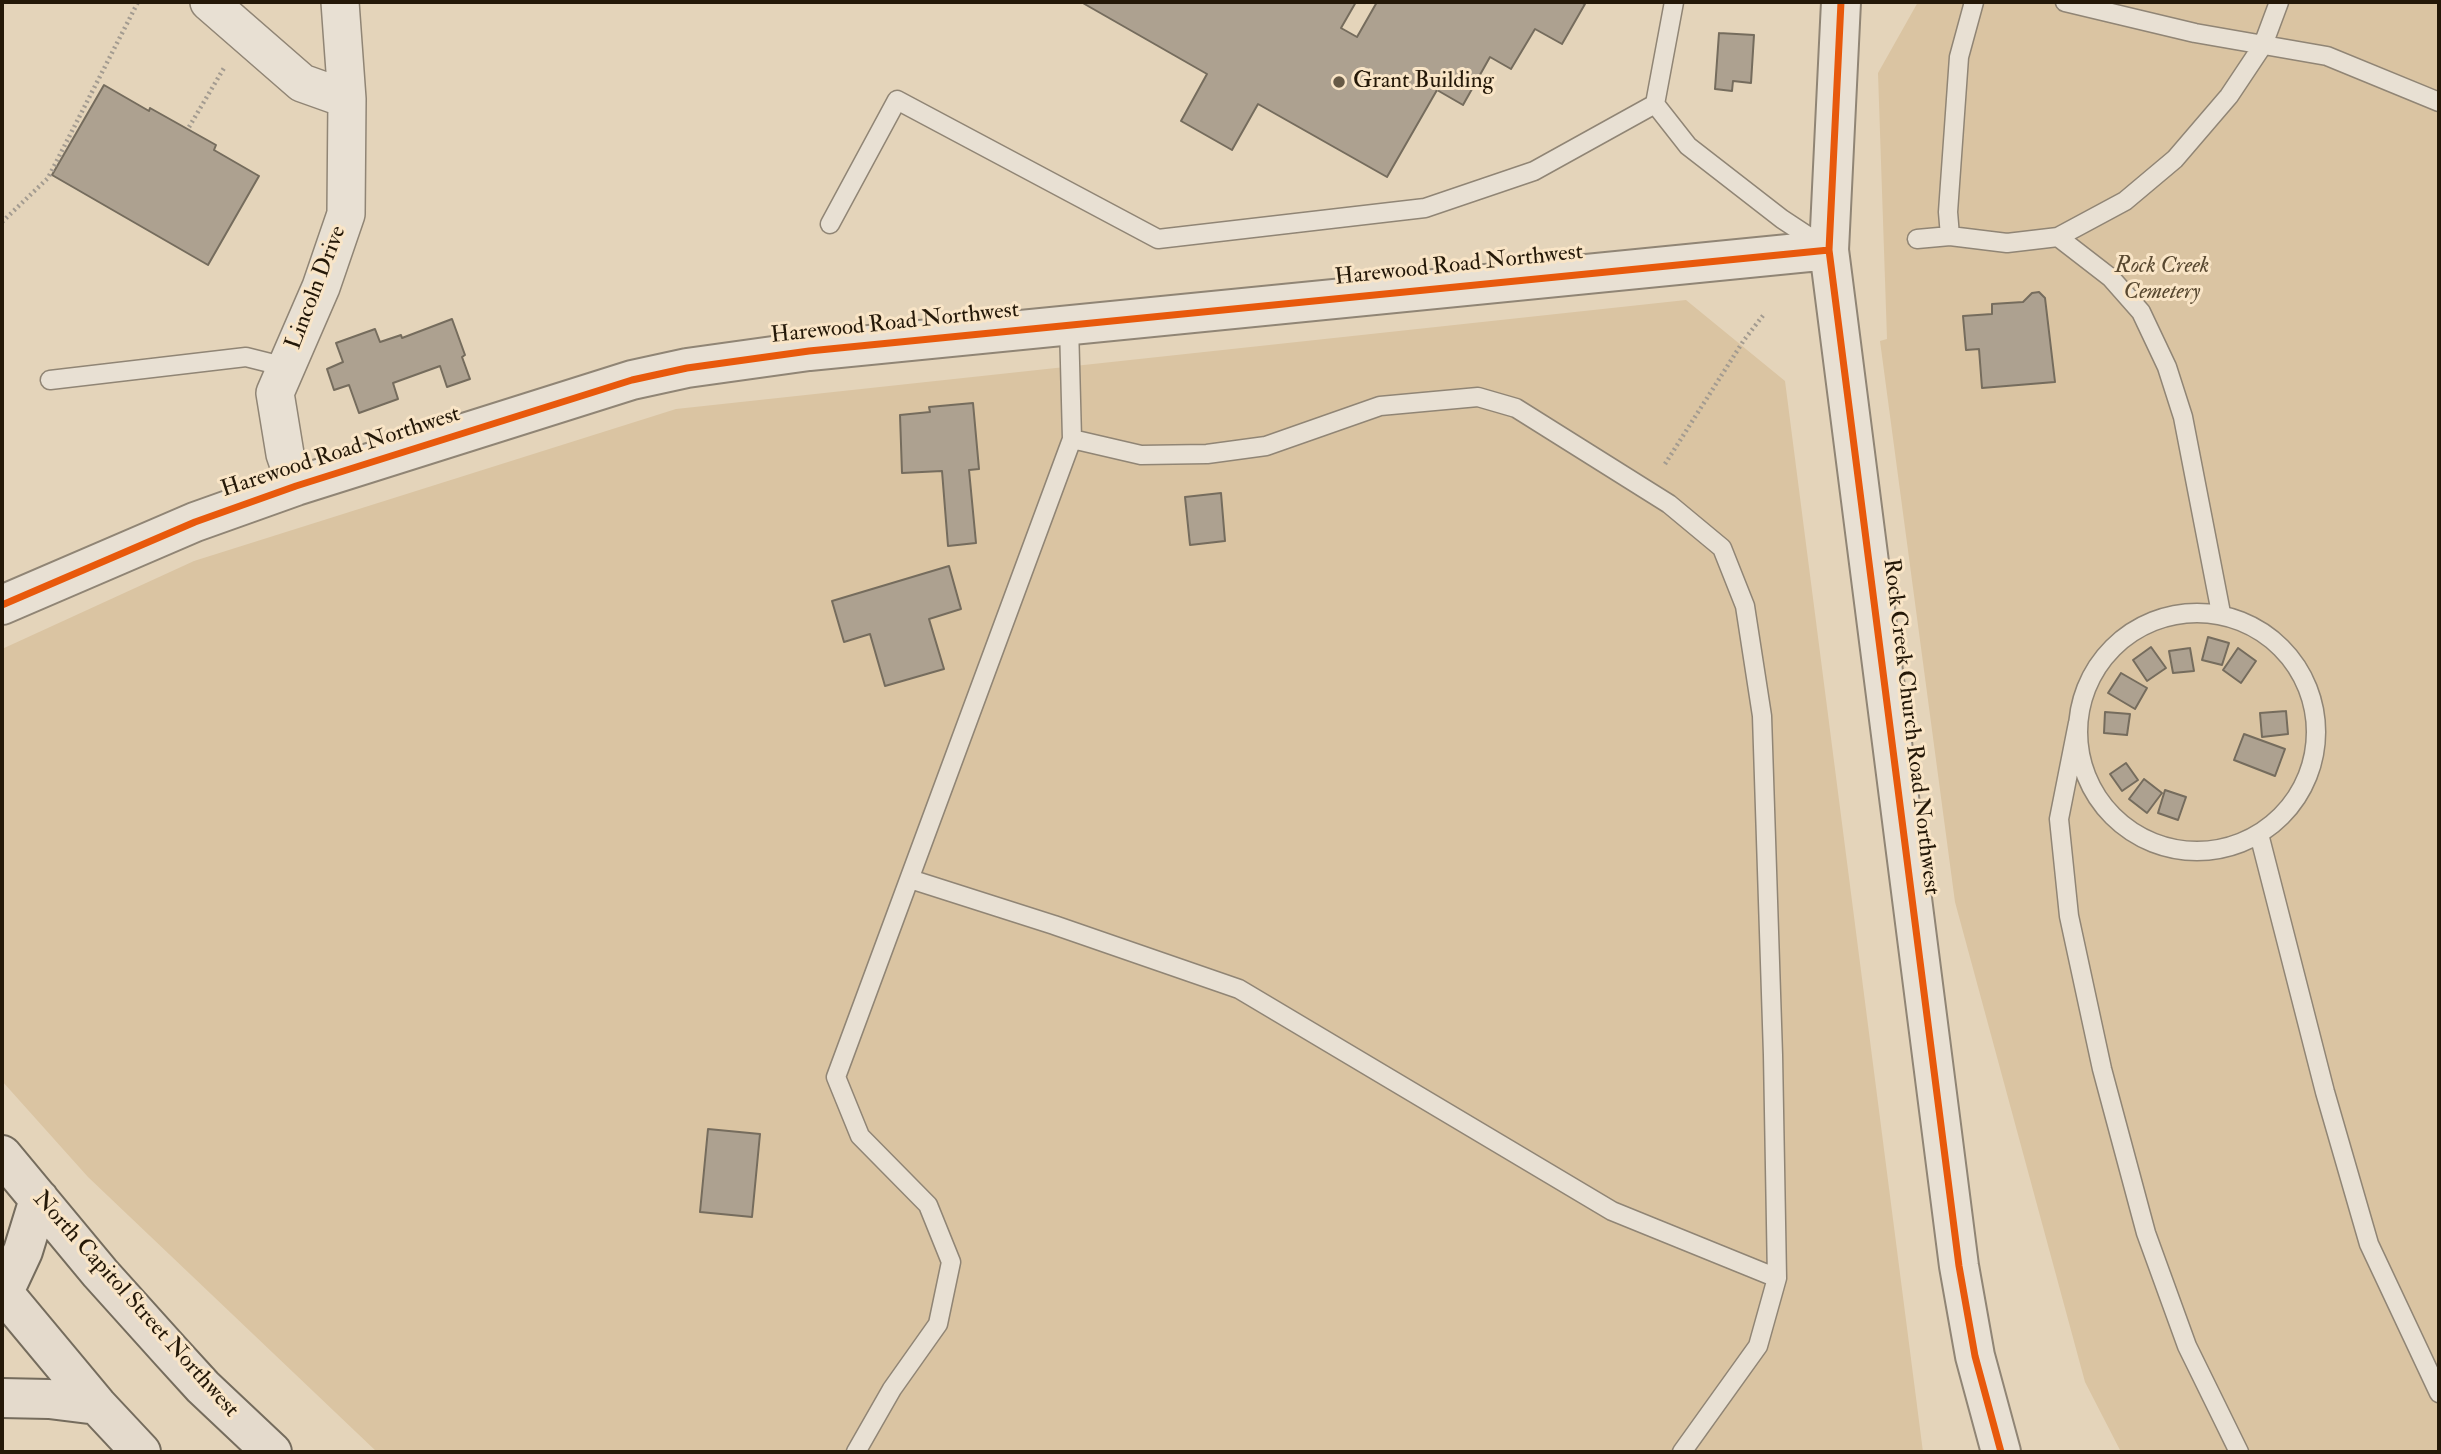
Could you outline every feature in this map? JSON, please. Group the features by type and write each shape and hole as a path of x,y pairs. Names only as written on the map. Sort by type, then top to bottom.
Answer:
{"main road":[{"name":"North Capitol Street Northwest","path":"2,1155 100,1273 172,1353 203,1387 272,1452"},
{"path":"39,1199 23,1251 2,1294 141,1452"},
{"path":"2,1398 49,1399 97,1405"}],"street":[{"path":"209,2 302,83 347,99"},
{"name":"Lincoln Drive","path":"296,486 285,454 275,393 321,287 346,214 347,99 340,2"},
{"name":"Rock Creek Church Road Northwest","path":"1841,2 1829,250 1959,1266 1985,1399 2001,1452"},
{"name":"Harewood Road Northwest","path":"2,605 195,522 296,486 632,380 687,368 796,353 1829,250"}],"lane":[{"path":"1674,2 1655,104 1688,146 1782,219 1829,250"},
{"path":"1950,236 1948,212 1959,57 1974,2"},
{"path":"2065,2 2196,33 2327,56 2439,102"},
{"path":"1917,239 1950,236 2007,243 2058,237 2125,201 2175,159 2229,96 2263,45 2279,2"},
{"path":"830,224 897,100 1158,239 1425,208 1534,171 1655,104"},
{"path":"2058,237 2110,278 2141,312 2167,367 2183,417 2221,612"},
{"path":"856,1452 892,1389 938,1324 951,1262 928,1205 860,1136 836,1077 1072,439 1069,325"},
{"path":"50,380 246,357 286,367"},
{"path":"1072,439 1140,455 1207,454 1266,446 1380,406 1478,397 1516,408 1528,415 1669,504 1723,548 1745,606 1762,716 1777,1278 1758,1346 1682,1452"},
{"path":"2078,723 2082,764 2092,790 2106,810 2128,830 2152,843 2180,850 2208,851 2239,844 2259,834 2282,817 2301,792 2316,752 2316,709 2308,683 2285,648 2259,627 2221,612 2169,614 2115,643 2099,662 2081,699 2059,819 2068,916 2102,1069 2146,1233 2187,1346 2239,1452"},
{"path":"2259,834 2325,1093 2369,1244 2439,1393"},
{"path":"910,879 1239,989 1612,1211 1777,1278"}],"path":[{"path":"2,222 48,178 138,2"},
{"path":"189,127 229,60"},
{"path":"1659,474 1744,340 1765,313"}],"green space":[{"name":"Rock Creek Cemetery","path":"1918,2 2439,2 2439,1452 2121,1452 2085,1382 1955,902 1880,341 1887,339 1878,73"},
{"path":"1686,300 1785,381 1923,1452 377,1452 88,1177 2,1081 2,649 194,561 676,409"}],"building":[{"name":"Grant Building","path":"1081,2 1356,2 1341,28 1357,37 1377,2 1585,4 1562,44 1535,29 1511,69 1490,57 1463,105 1437,90 1387,177 1258,104 1232,150 1181,121 1207,74"},
{"path":"1719,33 1754,35 1751,83 1733,81 1732,91 1715,89"},
{"path":"104,85 216,145 214,150 259,176 208,265 52,175"},
{"path":"2039,292 2045,298 2055,382 1982,388 1979,349 1966,350 1963,316 1992,314 1992,304 2023,302 2032,293"},
{"path":"452,319 465,355 462,357 470,379 447,387 440,366 393,383 398,399 359,413 349,385 334,390 327,369 343,362 336,343 375,329 380,342 401,335 402,338"},
{"path":"973,403 979,469 969,470 976,543 948,546 942,471 902,473 900,415 930,412 929,407"},
{"path":"1221,493 1225,541 1190,545 1185,497"},
{"path":"949,566 961,609 929,619 944,669 885,686 870,634 844,642 832,601"},
{"path":"2208,637 2229,643 2222,665 2202,660"},
{"path":"2151,647 2166,668 2147,681 2133,660"},
{"path":"2190,648 2194,671 2173,673 2169,651"},
{"path":"2238,648 2256,661 2241,683 2223,670"},
{"path":"2121,673 2147,688 2135,709 2108,693"},
{"path":"2286,711 2288,734 2262,737 2260,713"},
{"path":"2105,712 2130,714 2127,735 2104,733"},
{"path":"2244,734 2285,749 2275,776 2234,760"},
{"path":"2126,763 2138,780 2122,791 2110,774"},
{"path":"2144,779 2162,793 2147,813 2129,799"},
{"path":"2165,790 2186,797 2178,820 2158,813"},
{"path":"708,1129 760,1134 752,1217 700,1212"}],"cycle path":[{"path":"1841,2 1829,250 1959,1266 1975,1356 2001,1452"},
{"path":"2,605 195,522 296,486 632,380 687,368 809,351 1829,250"}],"place":[{"name":"Grant Building","path":"1339,82"}]}
